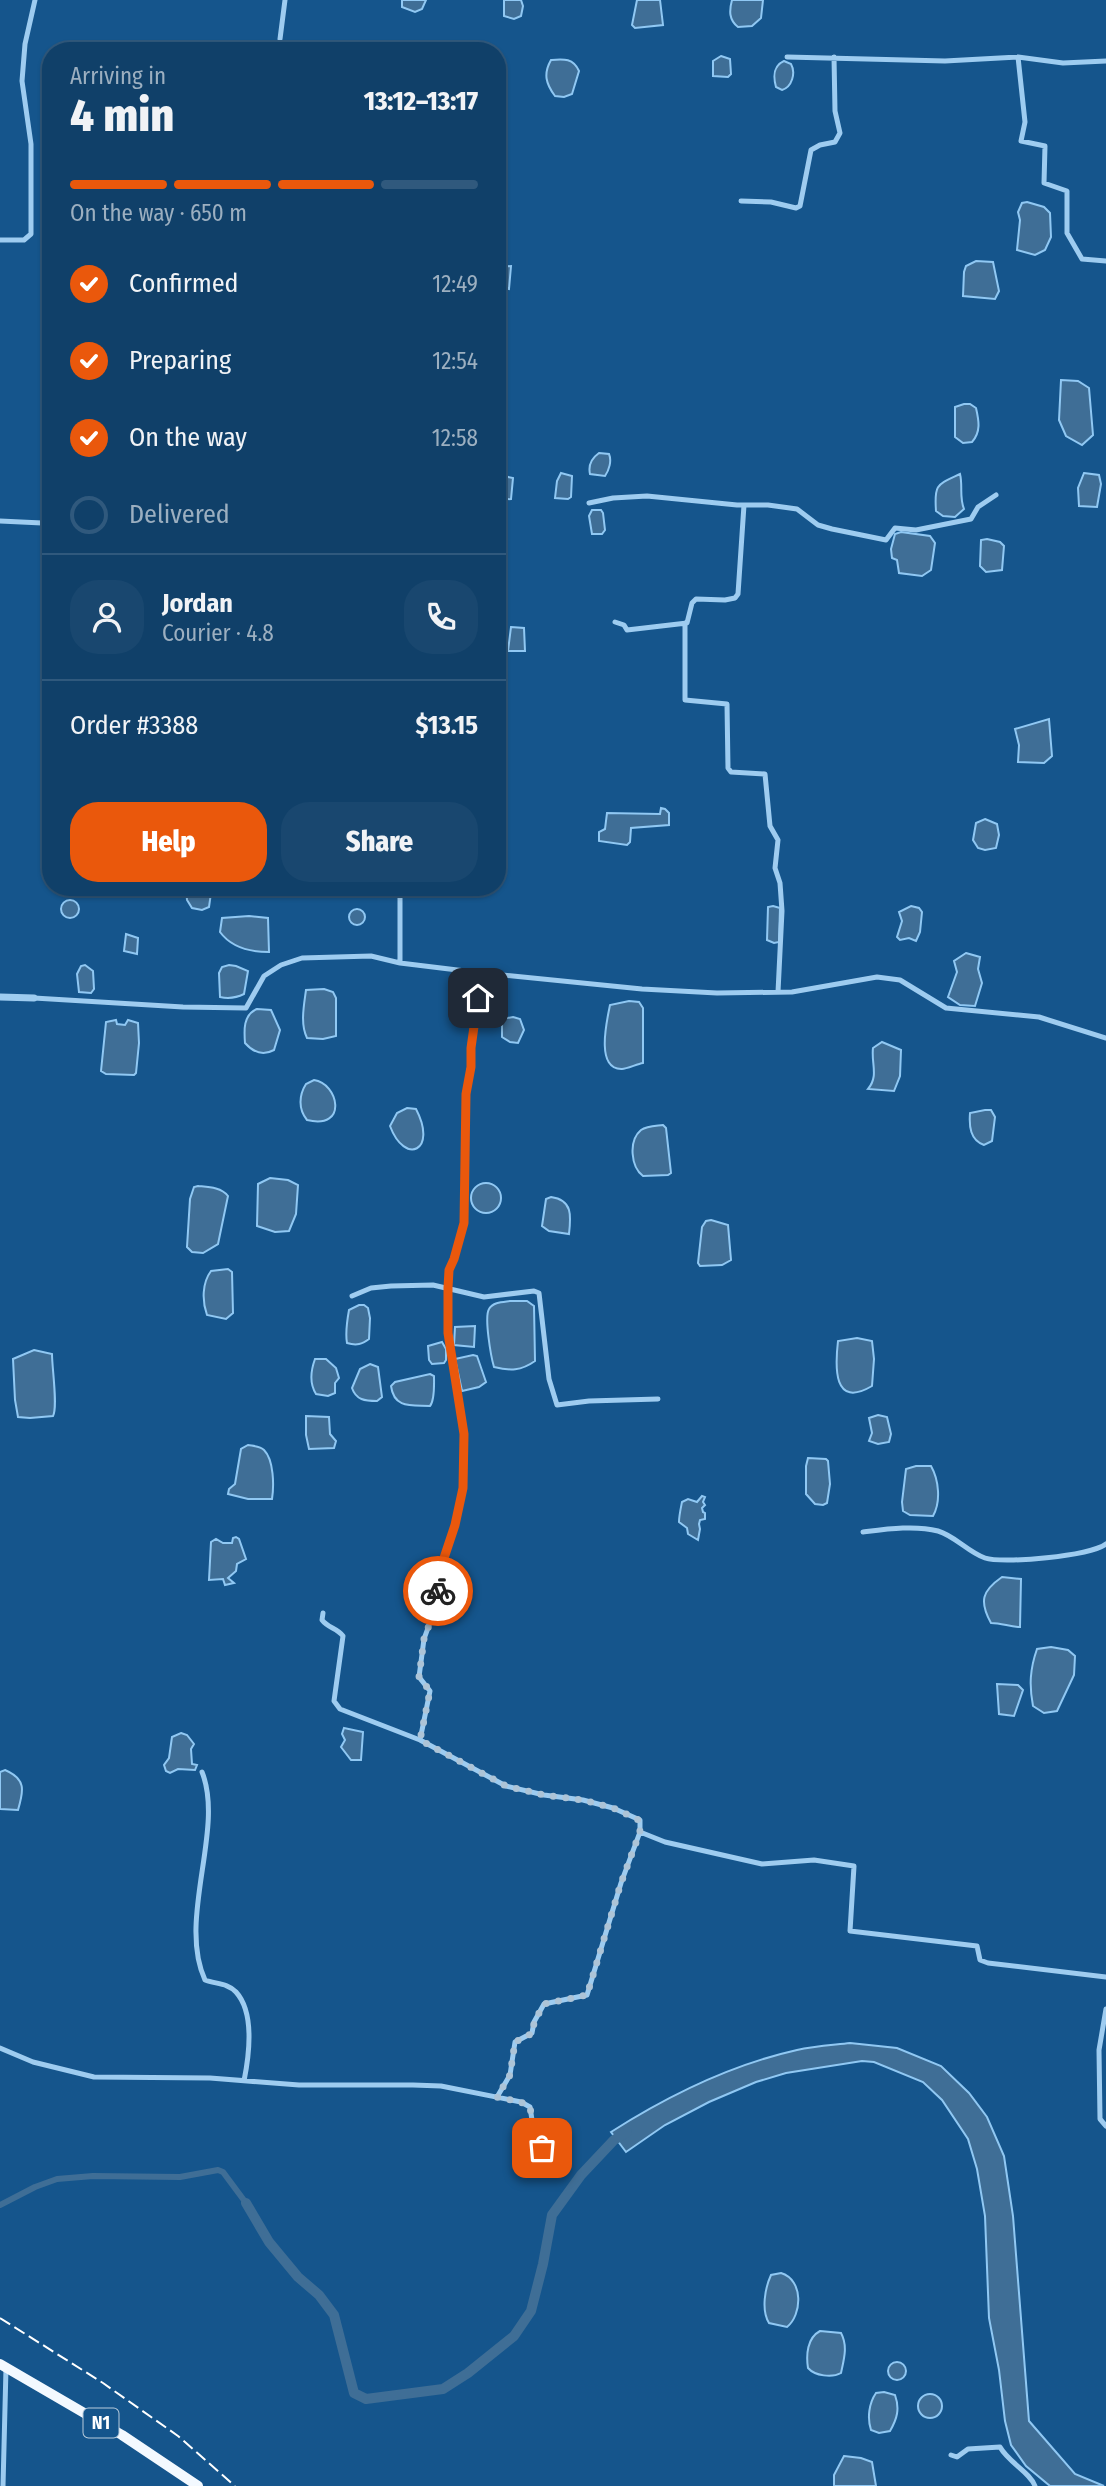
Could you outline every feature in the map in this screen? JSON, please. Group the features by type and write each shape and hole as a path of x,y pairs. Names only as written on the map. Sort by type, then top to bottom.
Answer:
{"highway":[{"name":"N1","path":"3,2366 122,2435 198,2486"}],"street":[{"path":"0,240 24,240 31,234 31,144 22,81 25,44 35,0"},
{"path":"280,39 285,0"},
{"path":"787,57 945,61 1018,57 1063,62 1106,61"},
{"path":"741,201 771,202 796,208 800,206 811,150 835,142 840,133 835,111 834,57"},
{"path":"1018,57 1025,122 1021,141 1045,146 1044,183 1067,191 1068,233 1082,259 1106,261"},
{"path":"589,503 647,496 768,505 797,509 818,525 886,541 895,528 916,530 971,519 978,507 996,495"},
{"path":"615,622 624,625 626,630 685,623 689,620 695,599 735,598 738,594 744,505"},
{"path":"0,528 0,522 42,523"},
{"path":"685,623 685,700 727,704 728,768 731,772 765,774 769,826 778,840 775,868 780,883 782,911 778,992"},
{"path":"400,896 400,963"},
{"path":"0,997 246,1008 264,976 291,961 302,958 371,956 400,963 482,973 642,989 717,993 792,992 877,977 900,980 946,1008 1039,1017 1106,1038"},
{"path":"420,1740 430,1691 419,1677 424,1639 437,1603 441,1567 455,1525 463,1488 464,1434 448,1333 448,1288 449,1270 464,1223 466,1094 482,973"},
{"path":"352,1296 370,1288 433,1285 484,1297 538,1293 549,1379 557,1405 658,1399"},
{"path":"863,1532 895,1528 939,1532 986,1559 1065,1556 1099,1550 1106,1544"},
{"path":"323,1613 322,1620 326,1625 337,1628 343,1636 334,1701 340,1709 420,1740 506,1786 583,1800 613,1808 639,1820 640,1832 621,1883 587,1995 544,2004 534,2022 533,2033 515,2042 510,2075 497,2097"},
{"path":"202,1772 208,1788 199,1891 199,1960 205,1980 222,1984 236,1992 246,2012 249,2056 244,2081"},
{"path":"640,1832 665,1842 762,1864 814,1860 854,1866 850,1931 977,1946 980,1960 988,1963 1106,1977"},
{"path":"1106,2009 1099,2050 1100,2119 1106,2126"},
{"path":"0,2048 33,2062 94,2077 441,2086 521,2102 530,2107 534,2133 545,2161 563,2171"},
{"path":"3,2366 3,2486"},
{"path":"951,2455 957,2457 968,2449 1000,2447 1011,2463 1032,2480 1035,2486"}],"water":[{"path":"402,0 426,0 422,9 415,12 402,7"},
{"path":"504,0 521,0 521,16 514,19 504,16"},
{"path":"637,0 660,0 663,25 635,28 632,25"},
{"path":"732,0 763,0 761,18 752,26 738,27 730,15"},
{"path":"721,56 730,59 731,74 728,77 713,76 713,61"},
{"path":"551,60 568,60 577,67 579,71 572,94 564,97 555,96 552,92 546,74"},
{"path":"784,61 791,64 793,75 791,83 782,90 776,87 774,75"},
{"path":"1022,203 1044,207 1050,213 1051,237 1045,250 1035,255 1017,250 1020,220 1018,212"},
{"path":"976,261 993,262 999,291 995,299 963,296 966,266"},
{"path":"506,266 511,266 509,289 506,288"},
{"path":"1061,380 1078,381 1089,388 1093,435 1082,445 1066,436 1059,420"},
{"path":"964,404 976,408 978,426 972,442 963,443 955,437 955,407"},
{"path":"599,453 609,454 610,457 605,476 590,474 591,462"},
{"path":"561,473 572,476 571,497 568,499 555,498"},
{"path":"1084,473 1099,475 1101,484 1097,507 1079,506 1078,488"},
{"path":"960,474 964,509 955,517 943,516 936,511 937,490 942,483"},
{"path":"506,476 513,478 511,499 506,499"},
{"path":"592,510 601,510 603,513 605,530 602,534 592,534 589,516"},
{"path":"901,532 930,536 935,543 931,570 922,576 899,573 897,560 892,558 891,549 895,534"},
{"path":"981,540 1000,542 1004,546 1002,570 986,572 980,566"},
{"path":"511,627 524,628 525,651 508,651"},
{"path":"1049,719 1052,756 1044,763 1018,762 1019,745 1015,729"},
{"path":"661,808 669,813 669,825 631,828 630,842 627,845 599,841 599,832 605,829 607,813 660,814"},
{"path":"985,819 997,824 999,835 996,848 978,848 973,840 976,823"},
{"path":"187,896 211,896 209,907 202,910 192,908"},
{"path":"70,900 76,903 79,909 76,915 70,918 64,915 61,909 64,903"},
{"path":"911,906 922,912 920,932 916,941 909,938 900,940 897,937 902,921 899,912"},
{"path":"768,907 780,908 779,942 774,943 767,940"},
{"path":"357,909 365,917 357,925 349,917"},
{"path":"222,918 268,918 269,952 242,948 220,932"},
{"path":"126,934 138,938 137,954 124,951"},
{"path":"966,953 980,957 978,969 982,983 975,1006 960,1005 948,997 957,972 954,961"},
{"path":"85,965 93,971 94,989 91,993 79,992 77,974 81,966"},
{"path":"229,965 248,971 244,994 232,998 220,997 219,973 222,967"},
{"path":"324,989 333,992 336,998 336,1036 307,1038 303,1021 306,990"},
{"path":"639,1002 643,1008 643,1063 622,1069 608,1062 605,1032 610,1005"},
{"path":"257,1009 271,1010 280,1030 274,1050 270,1052 258,1052 245,1043 247,1019"},
{"path":"502,1019 520,1019 524,1030 518,1043 502,1037"},
{"path":"116,1020 117,1024 125,1025 128,1020 138,1023 139,1043 134,1075 106,1074 101,1071 106,1022"},
{"path":"882,1042 901,1050 900,1076 894,1091 868,1089 874,1074 873,1048"},
{"path":"314,1080 329,1089 335,1105 334,1113 320,1121 307,1120 301,1107 304,1088"},
{"path":"407,1108 416,1109 422,1123 423,1135 417,1148 403,1146 390,1126 397,1113"},
{"path":"991,1110 995,1117 992,1141 984,1145 973,1136 970,1113"},
{"path":"663,1125 666,1128 671,1173 643,1176 634,1160 634,1141 641,1130"},
{"path":"270,1178 288,1180 298,1185 296,1214 289,1231 275,1232 257,1226 258,1184"},
{"path":"486,1183 497,1187 501,1198 497,1209 486,1213 475,1209 471,1198 475,1187"},
{"path":"194,1187 218,1189 228,1196 218,1244 203,1253 192,1252 187,1247 190,1199"},
{"path":"551,1197 567,1205 570,1215 569,1234 549,1231 542,1226 546,1199"},
{"path":"706,1221 728,1225 731,1260 722,1265 700,1266 698,1263 702,1227"},
{"path":"228,1269 232,1272 233,1313 226,1319 207,1315 204,1292 208,1276 211,1271"},
{"path":"527,1301 534,1306 535,1361 525,1367 510,1369 494,1367 487,1320 489,1309 493,1305"},
{"path":"359,1305 368,1308 369,1339 359,1344 347,1343 349,1310"},
{"path":"475,1326 474,1347 454,1345 455,1327"},
{"path":"857,1338 872,1341 872,1386 859,1392 850,1392 843,1389 839,1382 838,1341"},
{"path":"442,1342 446,1349 446,1360 444,1363 432,1364 428,1346"},
{"path":"34,1350 52,1354 55,1396 53,1416 18,1417 13,1359"},
{"path":"477,1356 486,1382 479,1387 462,1391 455,1359"},
{"path":"315,1359 326,1359 336,1368 339,1378 335,1383 335,1393 328,1396 316,1394 311,1376"},
{"path":"370,1364 378,1367 382,1397 377,1401 362,1399 352,1388 360,1369"},
{"path":"430,1374 434,1376 434,1384 430,1406 405,1404 396,1399 391,1386 395,1382"},
{"path":"878,1415 887,1417 891,1434 889,1442 878,1444 869,1441 872,1433 869,1418"},
{"path":"306,1416 329,1417 330,1434 336,1441 334,1448 309,1449"},
{"path":"248,1445 264,1450 270,1460 272,1499 248,1499 228,1494 235,1484 241,1449"},
{"path":"808,1458 828,1461 830,1484 827,1503 823,1505 815,1504 806,1494"},
{"path":"931,1466 936,1478 938,1498 933,1516 910,1515 903,1511 906,1469"},
{"path":"702,1496 705,1497 705,1505 702,1508 705,1519 700,1520 698,1540 688,1534 687,1528 679,1520 682,1502 688,1499 697,1502"},
{"path":"236,1537 246,1559 237,1564 236,1571 228,1578 234,1583 225,1585 223,1579 209,1580 211,1542 216,1539 223,1543 232,1543"},
{"path":"1002,1577 1021,1579 1020,1627 991,1623 987,1615 984,1597 990,1587"},
{"path":"1051,1647 1068,1650 1075,1656 1074,1675 1057,1711 1044,1713 1033,1706 1031,1677 1037,1649"},
{"path":"997,1684 1018,1685 1023,1690 1014,1716 999,1714"},
{"path":"344,1728 363,1732 361,1760 351,1760 341,1747 345,1740 342,1734"},
{"path":"181,1733 187,1735 194,1744 191,1749 192,1764 197,1765 195,1770 178,1769 170,1773 164,1765 169,1758 172,1737"},
{"path":"5,1770 17,1777 22,1786 18,1810 0,1809 0,1772"},
{"path":"850,2043 897,2048 941,2066 969,2093 987,2117 1004,2156 1013,2216 1029,2421 1075,2474 1104,2486 1050,2486 1026,2466 1011,2445 989,2318 985,2216 977,2169 968,2139 942,2100 923,2082 874,2062 862,2061 786,2073 756,2082 709,2102 665,2125 626,2152 611,2132 678,2094 748,2064 797,2050"},
{"path":"781,2273 794,2283 798,2298 796,2314 787,2327 769,2323 765,2312 766,2292 771,2275"},
{"path":"820,2331 841,2333 845,2348 841,2373 824,2375 808,2368 808,2347 812,2338"},
{"path":"893,2362 901,2362 906,2371 904,2378 893,2380 888,2375 888,2367"},
{"path":"876,2393 895,2395 897,2414 890,2431 879,2433 871,2430 869,2411"},
{"path":"930,2394 938,2398 942,2406 938,2414 930,2418 922,2414 918,2406 922,2398"},
{"path":"844,2456 872,2462 876,2486 834,2486 834,2475"}],"waterway":[{"path":"246,2203 269,2242 334,2315 354,2393 366,2399 443,2389 468,2373 514,2336 531,2311 552,2215 581,2175 614,2140 627,2132"},
{"path":"0,2205 57,2179 93,2176 180,2177 218,2170 223,2172 246,2203"}],"railway":[{"path":"0,2318 103,2383 178,2436 235,2486"}],"way so far":[{"path":"438,1591 437,1603 424,1639 419,1677 430,1691 420,1740 506,1786 583,1800 613,1808 639,1820 640,1832 621,1883 587,1995 544,2004 534,2022 533,2033 515,2042 513,2066 497,2097 521,2102 530,2107 534,2133 542,2148"}],"route":[{"path":"438,1591 441,1567 455,1525 463,1488 464,1434 448,1333 448,1288 449,1270 464,1223 466,1094 478,998"}]}
